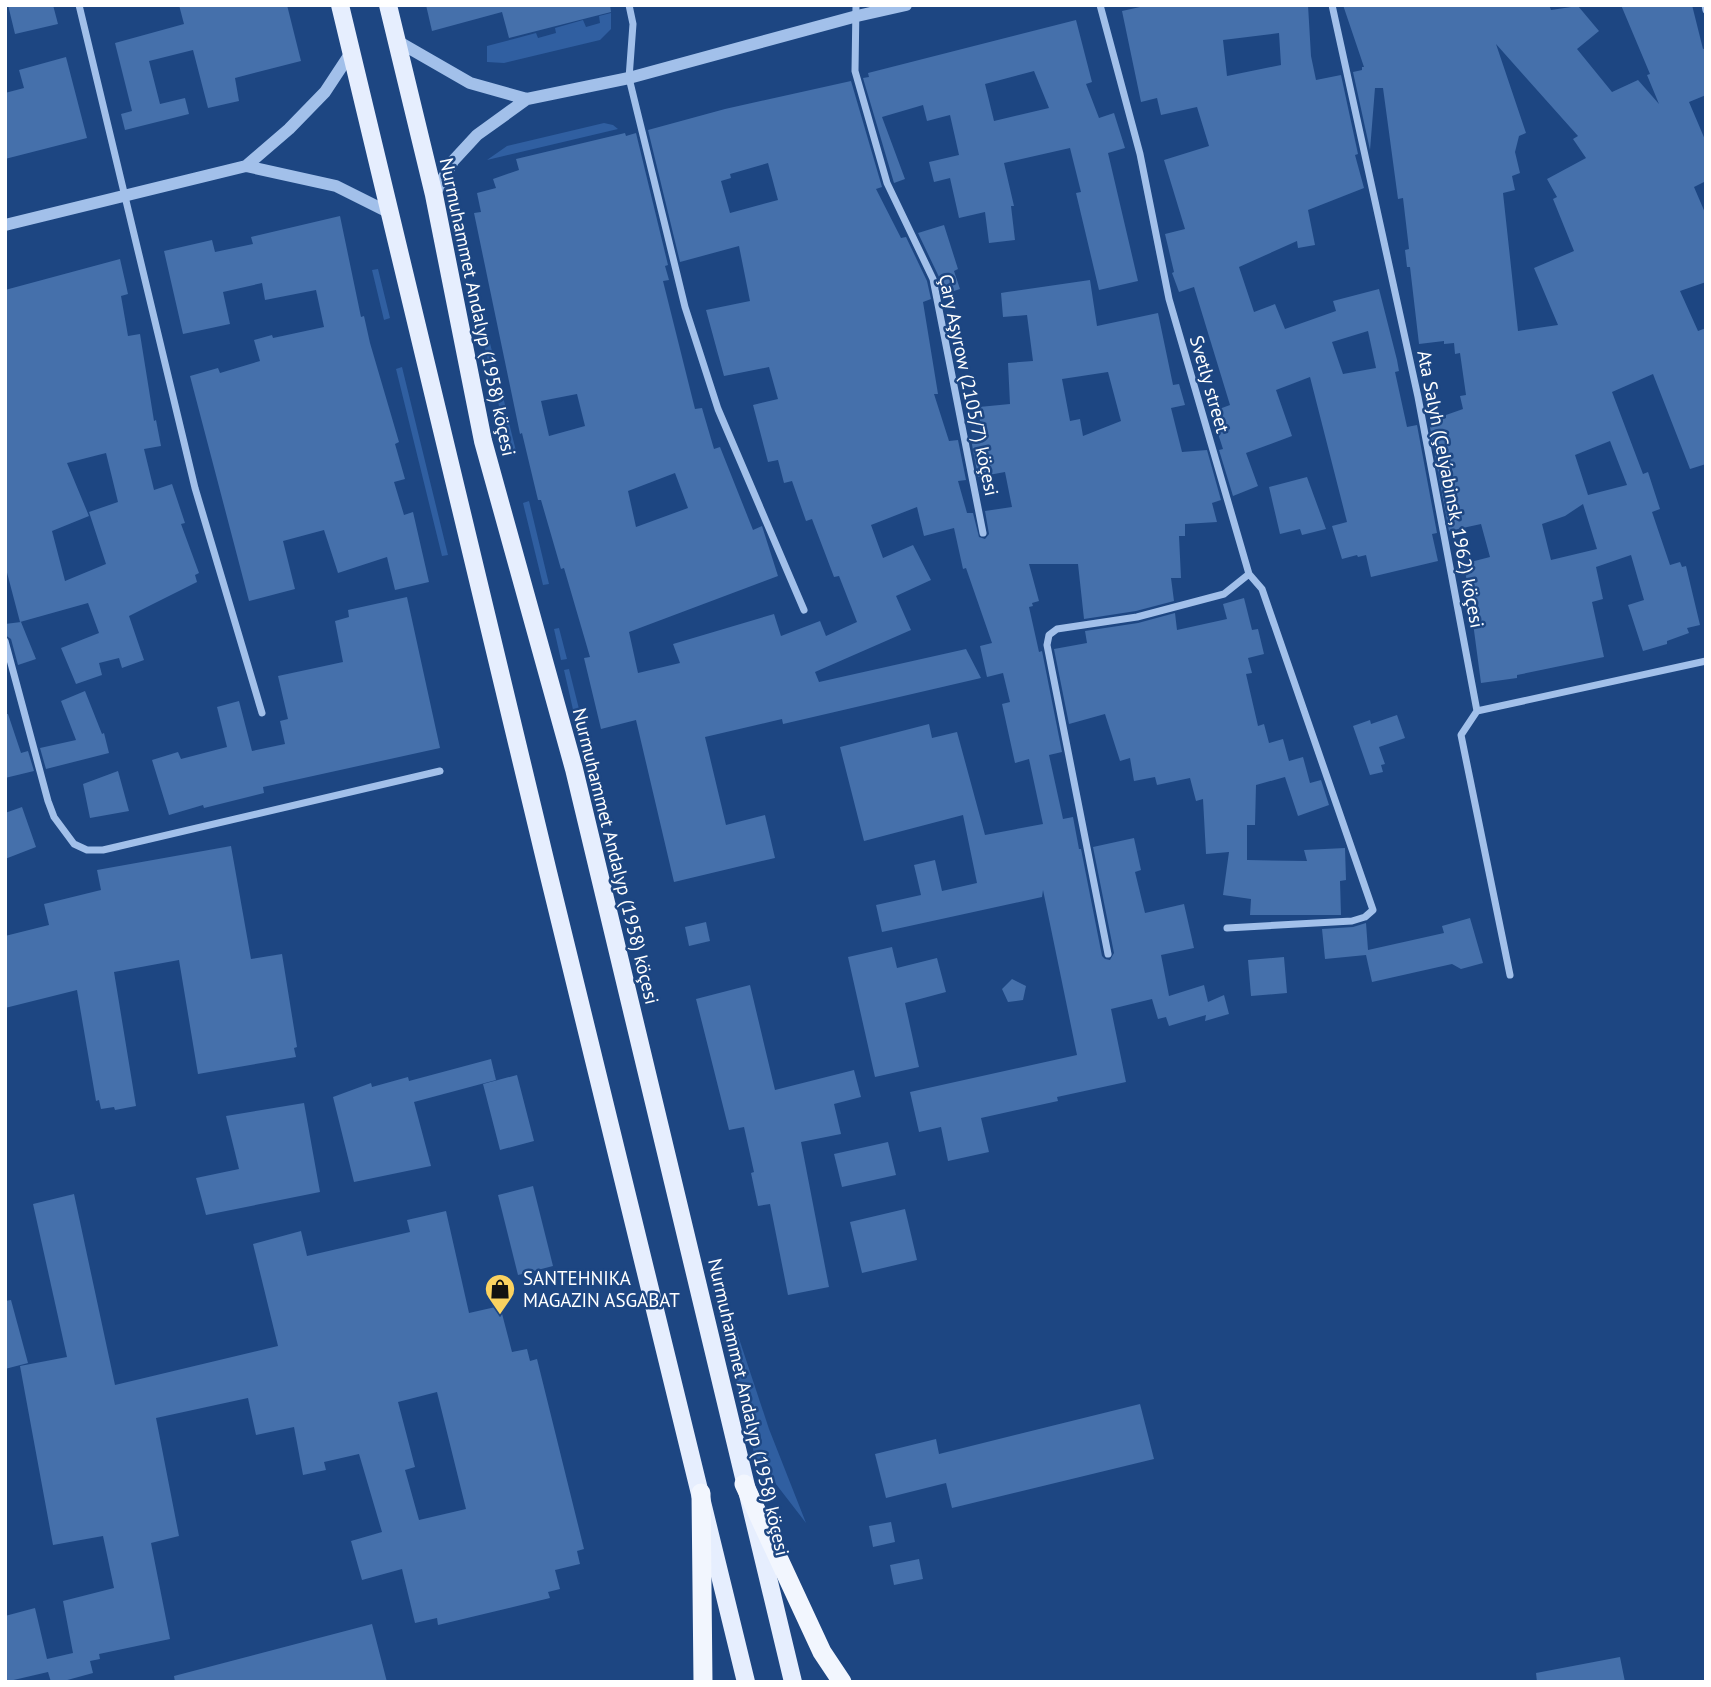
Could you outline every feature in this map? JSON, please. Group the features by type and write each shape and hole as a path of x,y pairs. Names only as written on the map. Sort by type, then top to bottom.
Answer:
{"highway":[{"path":"744,1483 822,1652 842,1682"},
{"path":"701,1493 703,1682"}],"main road":[{"path":"340,5 746,1682"},
{"name":"Nurmuhammet Andalyp (1958) köçesi","path":"388,5 434,195 483,441 574,769 793,1682"}],"street":[{"path":"79,5 195,488 262,713"},
{"path":"629,5 633,24 629,79 685,307 718,409 804,610"},
{"path":"434,195 453,161 477,135 527,99 629,79 857,11 906,5"},
{"name":"Svetly street","path":"1101,5 1140,153 1169,299 1249,574 1262,590 1373,910 1366,917 1352,921 1227,928"},
{"name":"Ata Salyh (Çelýabinsk, 1962) köçesi","path":"1332,5 1418,397 1477,711"},
{"name":"Çary Aşyrow (2105/7) köçesi","path":"857,11 855,71 884,176 933,279 983,533"},
{"path":"397,41 470,83 527,99"},
{"path":"246,166 289,129 325,92 352,51"},
{"path":"5,225 246,166 336,186 388,212"},
{"path":"1108,954 1047,645 1049,635 1057,629 1137,617 1224,594 1249,574"},
{"path":"5,641 54,817 74,844 87,850 103,850 440,771"},
{"path":"1510,975 1461,735 1477,711 1706,661"}],"shaded area":[{"path":"611,13 611,29 600,40 504,63 487,62 487,46 536,33 538,38 556,33 555,28 583,20 586,27 600,23 599,16"},
{"path":"604,123 618,129 487,160 507,146"},
{"path":"378,269 390,318 384,320 372,270"},
{"path":"477,288 486,326 480,328 471,289"},
{"path":"489,339 506,409 500,410 483,340"},
{"path":"402,367 448,555 442,556 396,369"},
{"path":"509,423 517,455 511,456 504,424"},
{"path":"529,501 549,584 543,585 523,503"},
{"path":"559,628 567,659 561,660 554,629"},
{"path":"569,669 580,713 574,714 564,670"},
{"path":"714,1263 769,1429 806,1523 755,1457 709,1275"}],"building":[{"path":"8,5 53,5 58,24 15,34"},
{"path":"179,5 287,5 301,61 235,78 239,101 208,108 193,50 149,61 160,104 185,98 189,114 125,130 121,114 132,111 115,43 184,24"},
{"path":"426,5 610,5 611,12 509,38 502,12 432,31"},
{"path":"1149,5 1308,5 1311,56 1316,80 1341,75 1358,154 1355,155 1364,188 1308,210 1315,245 1298,248 1297,241 1239,267 1254,312 1275,304 1285,329 1336,311 1333,301 1379,289 1397,360 1399,371 1395,372 1407,427 1417,425 1437,533 1432,534 1438,561 1371,577 1366,555 1342,559 1332,526 1347,522 1310,377 1276,390 1292,436 1246,453 1258,486 1233,496 1219,450 1223,449 1211,412 1230,405 1194,287 1179,292 1172,273 1174,272 1165,234 1185,229 1164,160 1209,146 1197,107 1161,115 1157,98 1141,102 1122,11","holes":["1279,33 1281,65 1227,76 1223,40","1368,331 1376,368 1343,374 1332,342"]},
{"path":"1343,5 1549,5 1551,10 1578,6 1599,31 1577,49 1612,92 1638,80 1659,104 1647,75 1650,74 1621,5 1692,5 1703,49 1706,48 1706,95 1689,102 1706,142 1706,181 1694,187 1706,215 1706,282 1680,291 1698,331 1706,328 1706,464 1690,469 1653,374 1612,392 1643,474 1648,472 1660,509 1652,512 1670,565 1680,562 1682,567 1686,566 1700,625 1687,628 1689,633 1667,641 1667,644 1643,651 1628,605 1644,600 1631,555 1596,567 1603,599 1592,602 1604,657 1517,675 1517,678 1481,683 1473,623 1477,622 1463,564 1490,557 1481,524 1449,531 1429,422 1446,418 1446,415 1463,409 1460,396 1466,395 1460,353 1455,354 1454,343 1444,344 1444,341 1419,344 1410,267 1407,267 1405,250 1409,249 1403,198 1398,199 1383,88 1375,88 1370,150 1353,72 1364,67","holes":["1496,44 1578,136 1573,139 1586,158 1547,179 1557,197 1553,199 1574,251 1534,268 1558,325 1518,331 1503,193 1515,190 1512,176 1520,173 1515,152 1519,136 1526,133","1610,441 1627,485 1588,495 1575,455","1583,504 1597,549 1551,560 1542,524 1565,516"]},
{"path":"1076,20 1092,82 1086,84 1099,118 1114,113 1125,148 1108,153 1138,281 1099,290 1076,193 1081,192 1070,148 1004,163 1014,206 1011,206 1015,240 989,243 985,212 959,218 950,178 934,182 929,162 959,155 950,115 927,121 923,105 882,117 905,179 894,183 863,78 869,77 868,73","holes":["1034,71 1049,108 994,121 985,84"]},
{"path":"66,57 87,138 5,159 5,93 24,88 19,70"},
{"path":"851,81 882,187 876,189 901,238 906,237 927,281 931,299 923,302 938,394 934,394 949,441 958,440 966,480 958,481 967,513 973,513 979,537 985,539 989,534 985,511 1012,507 1005,472 978,477 971,439 981,439 979,407 1010,404 1008,363 1033,361 1027,315 1003,317 1001,293 1007,292 1090,280 1097,326 1158,313 1173,385 1179,384 1185,405 1171,408 1182,452 1207,450 1221,500 1212,503 1217,522 1185,524 1185,536 1179,536 1181,578 1171,578 1174,601 1136,611 1084,619 1078,564 1029,564 1039,601 1029,607 1039,652 1042,651 1062,752 1049,755 1063,819 1073,817 1102,956 1110,960 1114,953 1093,847 1134,838 1141,870 1135,872 1145,913 1184,904 1194,948 1161,955 1169,996 1204,985 1208,1002 1224,995 1229,1014 1205,1021 1206,1015 1169,1026 1166,1017 1158,1019 1152,999 1111,1009 1126,1082 981,1118 989,1152 948,1161 941,1127 919,1132 910,1092 1077,1055 1043,890 1042,897 882,932 876,905 921,895 914,865 935,860 942,891 977,883 963,815 864,841 840,747 929,724 932,738 957,732 985,835 1043,824 1029,759 1015,763 1002,704 1010,702 1003,673 987,677 980,646 992,643 966,568 963,569 954,528 924,536 917,507 871,525 883,558 913,545 931,580 896,596 911,630 815,672 819,682 966,649 981,678 783,724 782,719 705,737 726,825 765,815 775,858 674,882 636,720 601,729 584,658 590,657 564,568 561,569 541,500 538,500 522,433 520,434 474,213 481,212 477,193 496,188 493,179 519,170 516,159 625,133 626,136 636,133 668,265 665,266 669,280 663,281 695,409 702,408 714,449 720,447 753,530 762,526 778,576 629,632 638,673 680,663 673,644 774,614 781,636 820,621 826,636 857,622 839,576 834,577 812,519 806,521 792,481 784,483 778,460 768,462 753,405 778,399 769,367 724,376 706,310 750,301 739,246 680,262 648,130 725,109","holes":["768,163 778,200 730,213 721,181 731,178 730,174","1108,372 1121,421 1083,436 1080,419 1070,421 1062,379","577,394 585,426 549,436 541,401","675,473 688,508 636,527 628,491"]},
{"path":"340,216 361,317 364,316 399,442 395,444 405,479 394,482 404,515 413,512 429,582 395,590 387,557 338,573 324,530 283,541 295,589 249,601 190,376 218,368 220,373 260,361 254,340 324,327 316,290 265,300 262,283 223,292 230,324 183,334 164,251 212,240 215,252 253,244 251,237"},
{"path":"944,225 958,269 954,271 960,289 942,295 939,277 918,233"},
{"path":"120,259 128,294 121,296 128,336 140,334 154,421 156,420 161,446 144,449 154,490 172,484 185,523 181,524 199,573 195,575 197,582 129,616 144,660 122,668 119,658 99,663 102,675 76,684 61,648 99,633 88,603 20,622 5,565 5,290","holes":["106,453 118,502 89,512 106,564 65,581 52,531 89,516 67,463"]},
{"path":"1307,477 1326,529 1302,535 1300,529 1280,534 1269,487"},
{"path":"407,597 440,748 263,787 264,793 169,815 152,760 178,752 181,759 227,747 217,707 239,701 252,751 285,744 280,721 288,719 278,676 343,662 335,621 349,617 348,610"},
{"path":"1244,598 1252,630 1258,629 1264,654 1248,658 1252,673 1246,674 1258,726 1264,724 1269,743 1283,739 1289,761 1303,757 1310,783 1321,780 1329,805 1298,816 1285,777 1256,785 1255,825 1247,825 1247,860 1307,861 1304,850 1345,848 1346,880 1340,881 1341,915 1250,915 1251,899 1223,895 1229,852 1206,854 1203,799 1196,801 1190,778 1157,785 1155,777 1134,781 1130,758 1120,761 1105,714 1069,724 1054,649 1087,643 1085,631 1138,623 1175,613 1177,630 1227,619 1223,604"},
{"path":"21,622 36,659 18,665 11,639 5,635 5,624"},
{"path":"85,691 102,734 104,733 109,753 46,769 40,748 76,740 61,701"},
{"path":"5,714 8,714 21,753 28,751 34,771 5,778"},
{"path":"1397,715 1405,738 1379,747 1385,764 1381,765 1383,772 1370,775 1353,726 1370,720 1371,724"},
{"path":"118,771 129,811 90,818 83,784"},
{"path":"22,807 36,847 5,859 5,813"},
{"path":"231,846 251,959 282,954 297,1047 294,1048 296,1057 198,1074 179,960 114,972 136,1106 115,1110 114,1107 101,1109 99,1100 96,1101 77,990 5,1008 5,936 49,925 44,904 101,890 97,870"},
{"path":"1470,918 1483,963 1461,969 1452,964 1372,982 1366,955 1325,959 1322,929 1353,927 1366,923 1368,950 1444,933 1442,926"},
{"path":"706,922 710,941 689,946 685,927"},
{"path":"892,947 897,968 937,958 946,992 905,1003 919,1067 875,1077 848,957"},
{"path":"1284,957 1287,993 1251,996 1248,960"},
{"path":"1012,979 1026,986 1023,1000 1008,1002 1002,989"},
{"path":"750,985 775,1090 854,1070 861,1097 834,1104 841,1134 801,1142 829,1287 788,1295 770,1204 758,1206 744,1127 729,1130 696,999"},
{"path":"491,1059 496,1080 414,1102 431,1166 354,1182 333,1097 371,1083 372,1087 408,1077 409,1081"},
{"path":"517,1075 534,1141 500,1150 483,1084"},
{"path":"304,1103 320,1192 206,1215 196,1178 239,1169 226,1116"},
{"path":"888,1142 896,1175 842,1187 834,1154"},
{"path":"533,1186 553,1266 518,1275 498,1195"},
{"path":"74,1194 115,1385 278,1346 253,1244 301,1231 307,1256 410,1232 407,1220 446,1211 469,1313 500,1306 512,1352 527,1349 530,1361 537,1359 584,1549 577,1551 580,1564 555,1570 560,1589 548,1592 550,1598 438,1625 437,1618 415,1623 402,1569 362,1580 351,1541 382,1532 359,1454 324,1462 326,1470 303,1475 294,1427 256,1435 248,1398 156,1418 179,1536 151,1543 170,1639 99,1654 100,1659 90,1661 93,1673 60,1682 51,1682 48,1672 5,1682 5,1616 35,1608 47,1659 73,1653 63,1601 114,1588 103,1536 53,1545 20,1366 67,1357 33,1204","holes":["437,1392 466,1509 419,1520 405,1470 415,1467 398,1402"]},
{"path":"905,1209 917,1260 862,1273 850,1222"},
{"path":"11,1300 28,1363 5,1369 5,1301"},
{"path":"1140,1404 1154,1459 952,1508 946,1483 886,1498 875,1454 936,1439 939,1454"},
{"path":"891,1522 895,1542 873,1547 869,1526"},
{"path":"919,1559 923,1579 894,1585 890,1565"},
{"path":"372,1624 387,1682 175,1682 174,1676"},
{"path":"1620,1657 1625,1682 1537,1682 1536,1673"}],"place":[{"name":"SANTEHNIKA MAGAZIN ASGABAT","path":"500,1316"}]}
